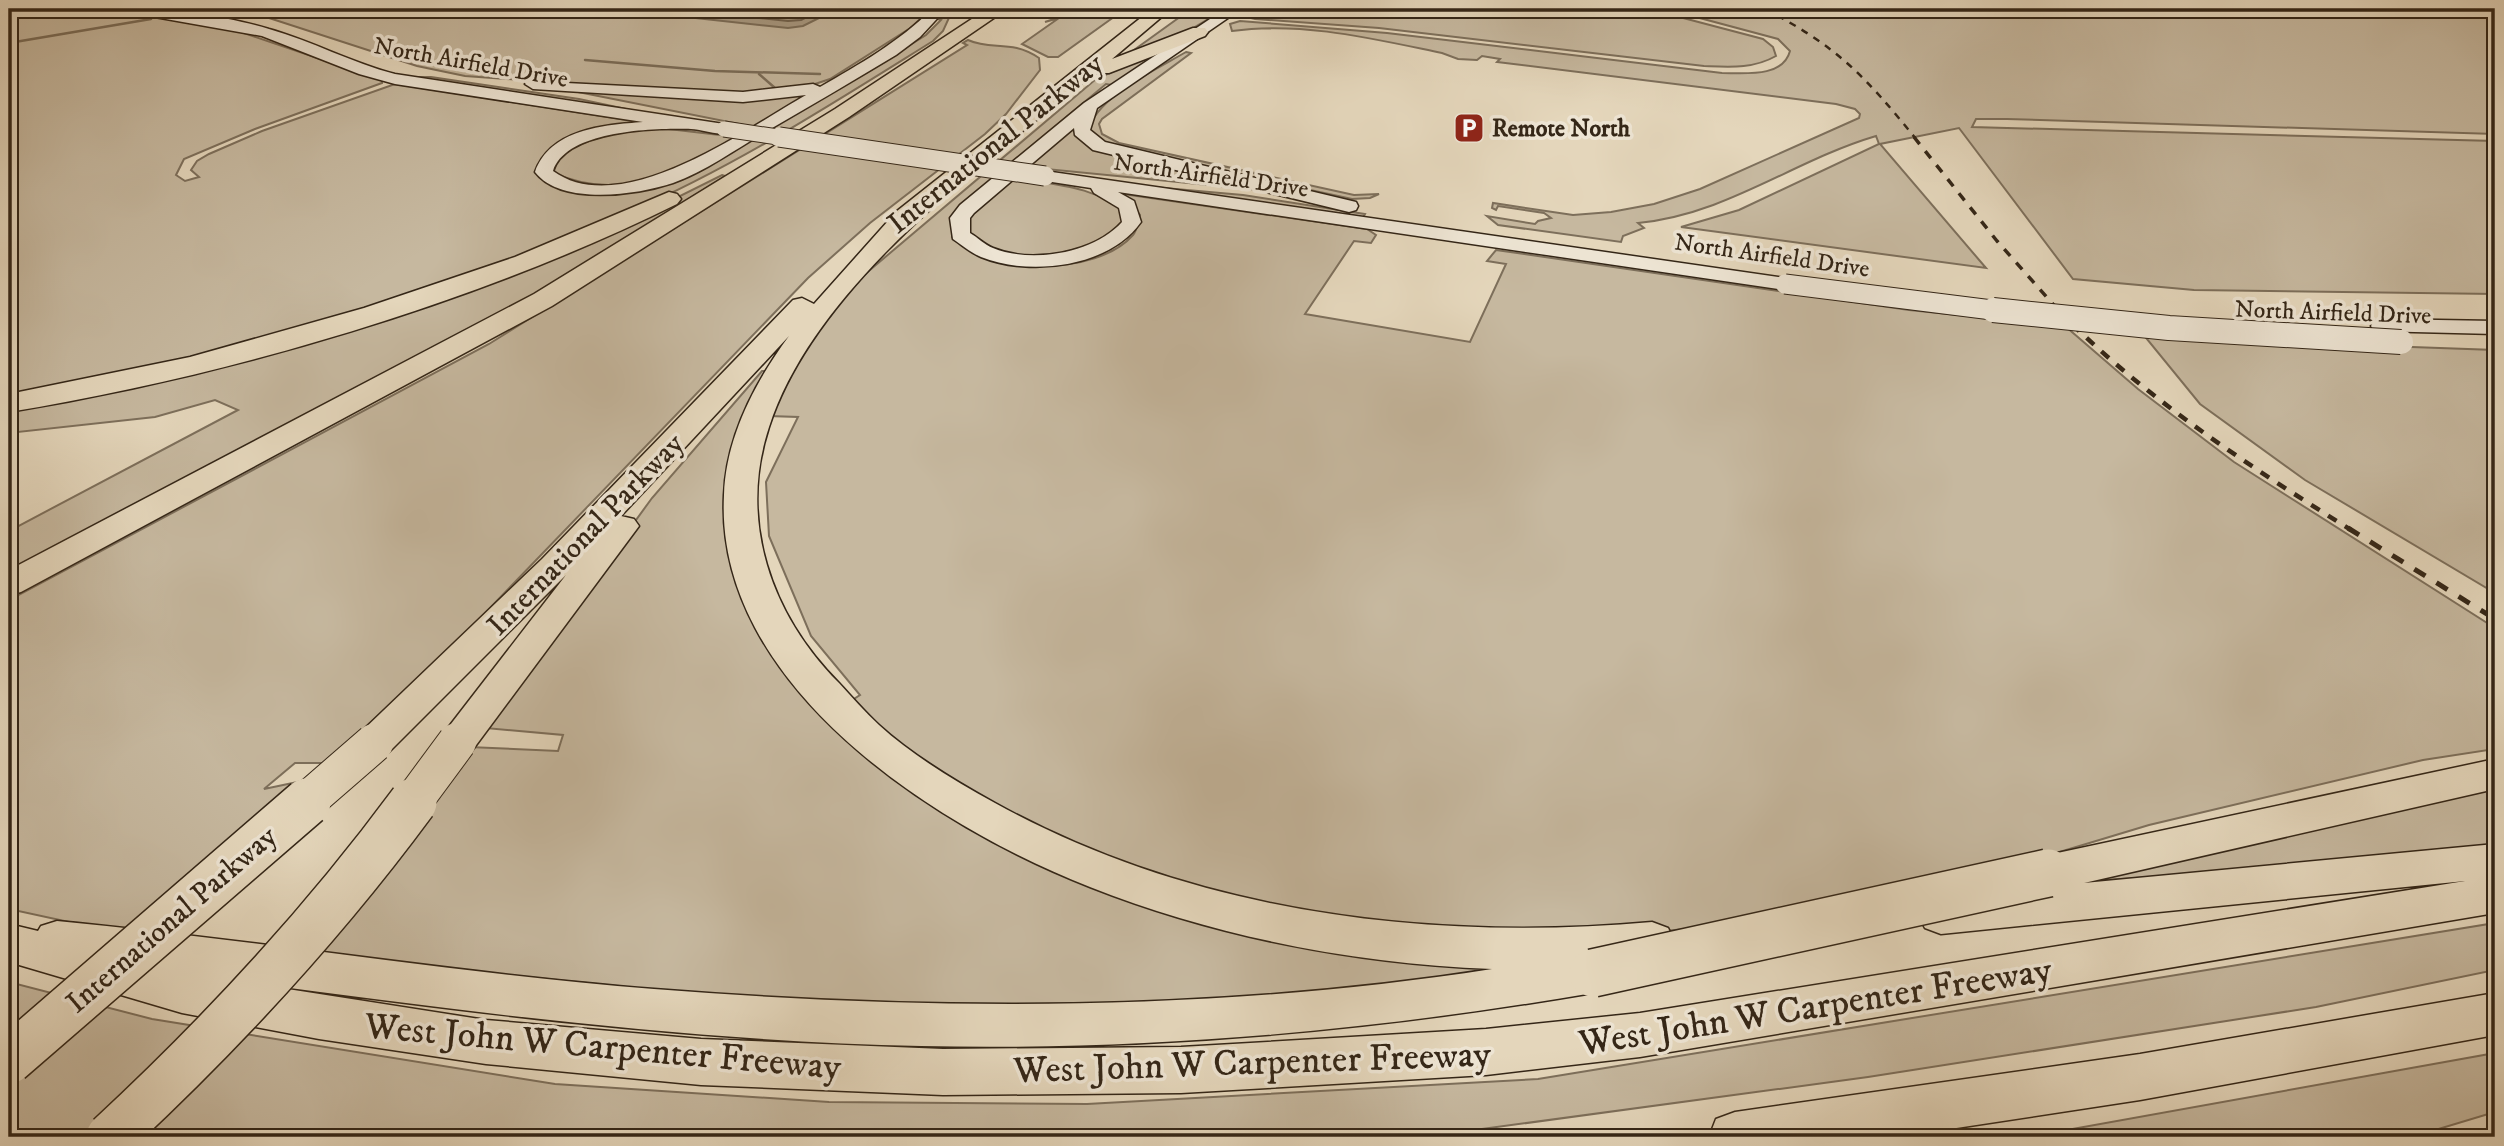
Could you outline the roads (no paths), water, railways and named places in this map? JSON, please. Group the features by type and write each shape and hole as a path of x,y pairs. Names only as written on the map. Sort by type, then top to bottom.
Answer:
{"highway":[{"path":"930,54 949,29 959,9"},
{"path":"9,584 543,300 842,113 998,9"},
{"name":"International Parkway","path":"9,1060 374,743 507,615 832,277 1162,9"},
{"path":"1073,80 1199,32"},
{"path":"9,403 63,394 251,349 419,299 580,240 672,198 876,89"},
{"path":"923,201 823,308 802,335 763,405 742,469 741,529 748,561 760,599 782,643 835,710 882,753 944,794 1004,831 1075,863 1171,896 1266,922 1366,939 1470,948 1593,947 2495,861"},
{"path":"110,1137 201,1050 289,956 357,875 564,599 759,353"},
{"path":"9,936 152,949 520,997 627,1007 959,1025 1173,1023 1285,1016 1394,1005 1593,973 2495,774"},
{"name":"West John W Carpenter Freeway","path":"9,943 182,992 319,1017 486,1042 701,1062 889,1070 1181,1070 1486,1052 1640,1035 2495,895"},
{"path":"1735,1137 2140,1077 2495,1014"}],"main road":[{"name":"North Airfield Drive","path":"132,9 265,32 364,71 395,79 684,125 1081,182 1784,277 2242,321 2495,328"},
{"name":"North Airfield Drive","path":"182,9 293,29 416,71 627,105 724,129"},
{"path":"684,125 625,128 573,141 548,156 544,162 544,172 563,185 590,188 623,188 664,180 713,156 908,40 939,9"},
{"path":"1081,182 1113,195 1133,211 1134,222 1128,232 1104,247 1066,257 1020,260 981,252 960,235 960,218 967,209 1090,106 1234,9"},
{"path":"395,79 416,71"},
{"path":"502,84 763,97 806,91 849,76"},
{"path":"1090,106 1081,131 1099,146 1271,185 1355,208"},
{"name":"North Airfield Drive","path":"1045,176 1186,187 1355,208 2070,321 2228,334 2401,342 2495,343"}],"water":[{"path":"658,9 837,9 803,26 788,28 668,15 659,13"}],"waterway":[{"path":"9,43 151,19"},
{"path":"585,60 715,71 820,74"},
{"path":"759,74 775,88"}],"railway":[{"path":"1765,9 1812,36 1849,65 1881,97 1916,139"},
{"path":"1914,137 1997,241 2060,312"},
{"path":"2060,312 2125,372 2198,429 2351,530"},
{"path":"2348,528 2495,619"}],"place":[{"name":"Remote North","path":"1469,128"}]}
